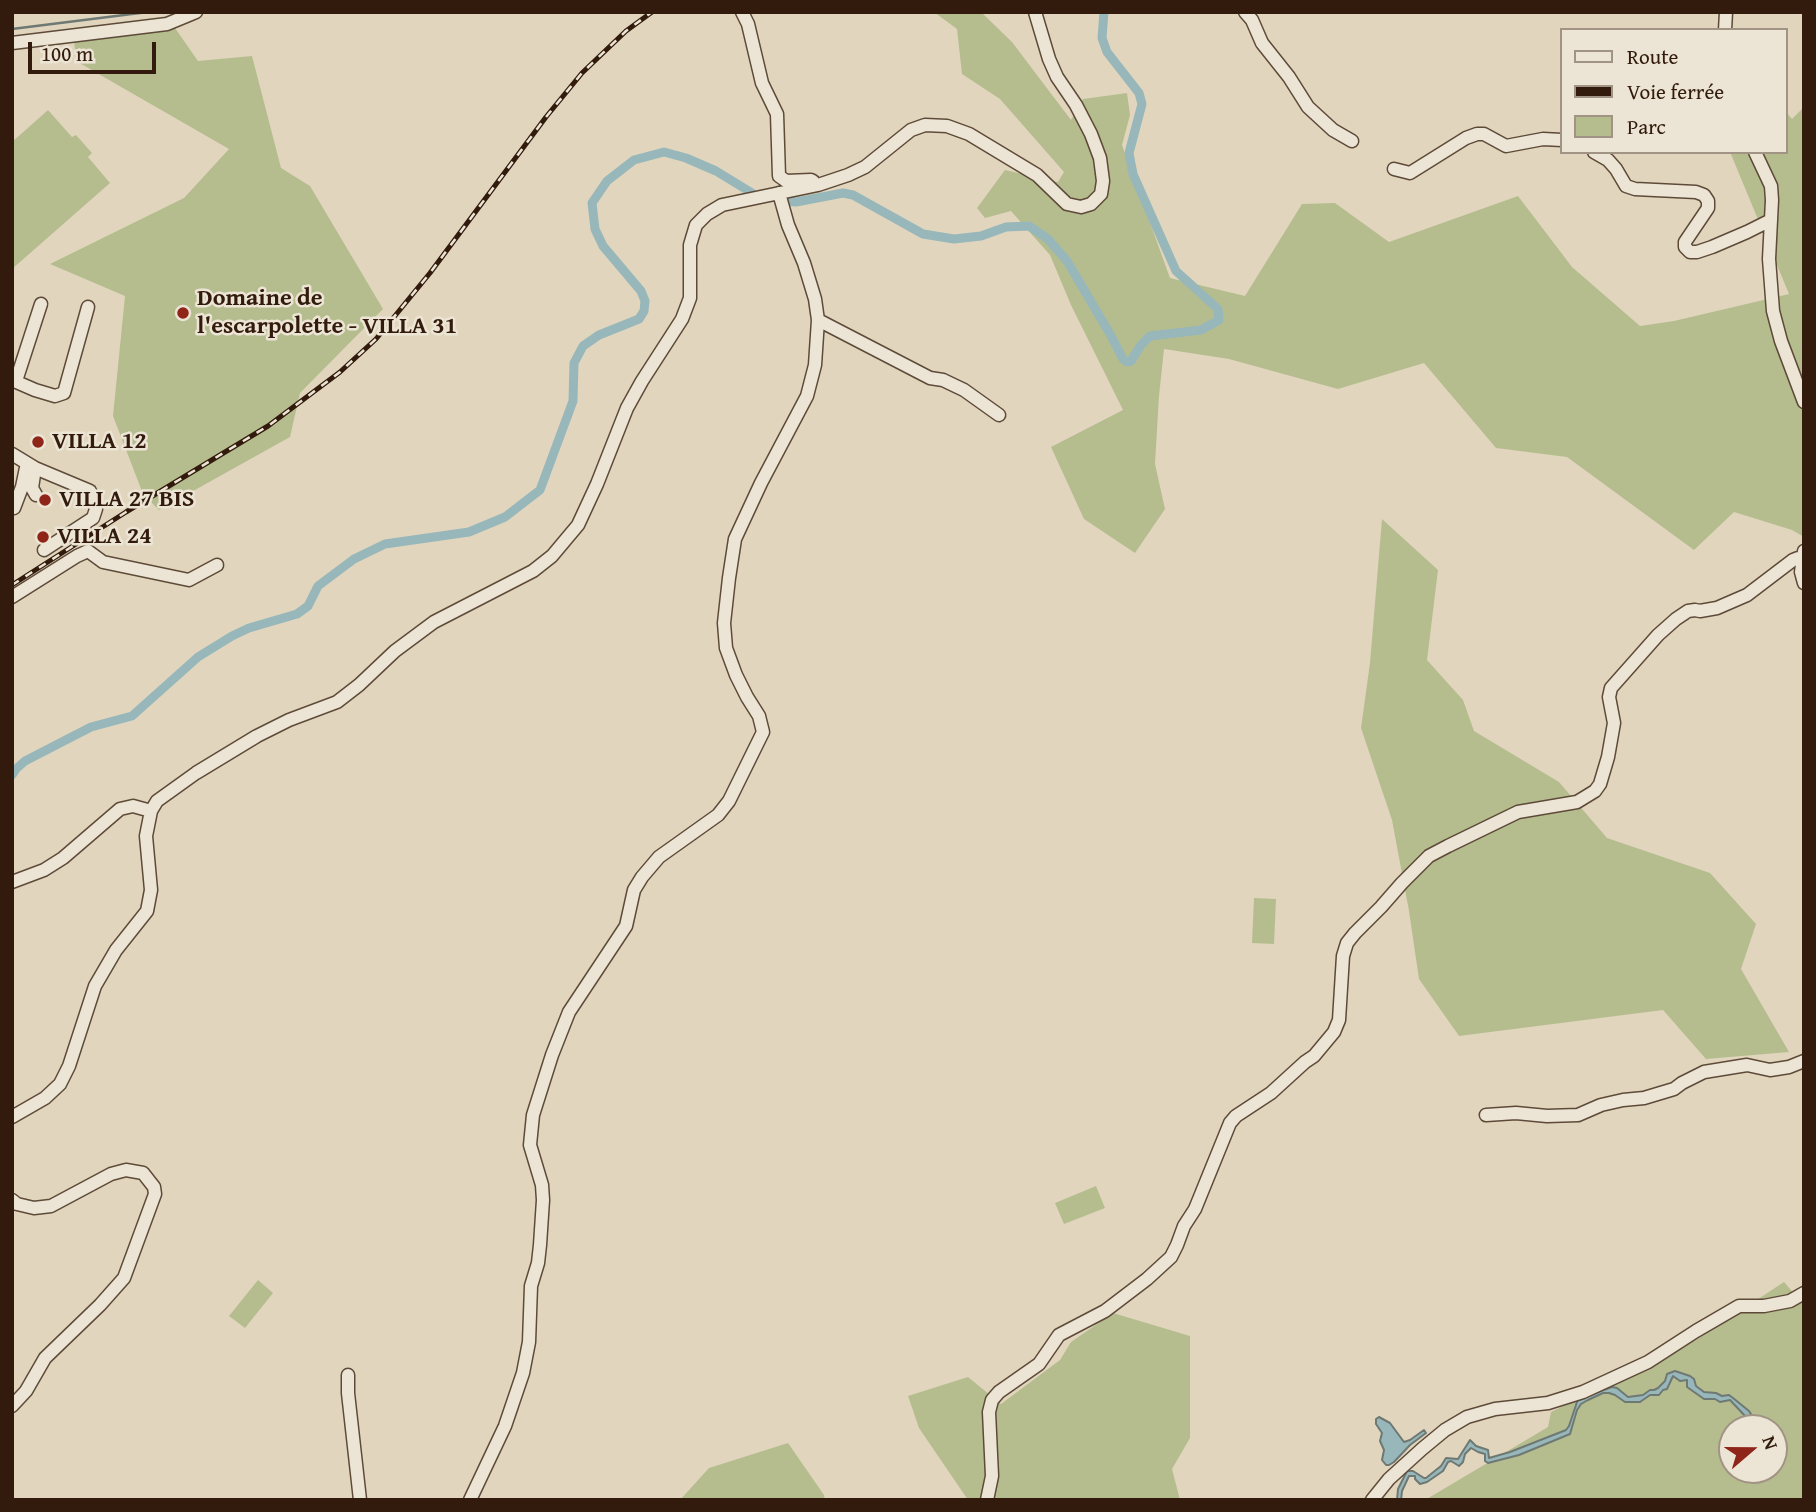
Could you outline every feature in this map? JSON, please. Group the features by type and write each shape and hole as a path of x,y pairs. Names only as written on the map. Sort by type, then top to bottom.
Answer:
{"street":[{"path":"12,43 167,24 196,12"},
{"path":"742,12 748,24 762,83 778,114 779,176 786,181 811,180 818,185"},
{"path":"12,1117 45,1098 60,1084 69,1066 95,986 116,950 147,911 151,890 146,836 150,811 157,801 196,773 257,736 289,720 337,702 395,650 434,622 533,571 552,556 578,525 627,408 682,318 690,298 690,245 696,225 707,214 722,205 818,185 848,175 865,167 911,130 925,125 947,126 969,134 1037,176 1067,204 1081,207 1091,204 1101,194 1103,181 1100,158 1081,115 1057,77 1035,12"},
{"path":"1245,12 1252,20 1262,43 1308,107 1333,131 1352,141"},
{"path":"1394,169 1410,173 1477,134 1484,134 1506,146 1543,139 1560,140"},
{"path":"1598,154 1616,169 1626,187 1696,192 1704,195 1708,208 1685,242 1689,252 1712,247 1771,220"},
{"path":"1756,154 1771,186 1769,259 1773,311 1804,402"},
{"path":"470,1500 505,1426 523,1373 529,1342 529,1298 540,1245 543,1200 542,1185 530,1145 533,1115 552,1055 569,1012 626,926 634,890 642,877 659,857 718,815 729,801 763,732 759,716 742,686 726,648 724,623 729,578 736,538 761,483 807,396 815,365 818,320 804,263 788,225 779,193"},
{"path":"40,304 14,380 55,396 64,393 88,307"},
{"path":"818,320 930,378 943,380 964,390 999,415"},
{"path":"12,454 31,466 90,491 96,509 93,517 44,550"},
{"path":"31,466 32,488 36,495"},
{"path":"14,508 31,466"},
{"path":"12,597 89,551 103,562 189,580 217,565"},
{"path":"1803,555 1801,572 1804,583"},
{"path":"986,1500 992,1476 989,1412 992,1400 1039,1364 1059,1335 1105,1311 1171,1257 1184,1226 1195,1209 1230,1123 1236,1116 1271,1093 1314,1056 1334,1032 1339,1020 1343,956 1354,933 1429,856 1518,812 1577,802 1595,791 1600,784 1608,757 1614,723 1609,692 1611,688 1658,635 1676,619 1688,611 1717,608 1747,594 1803,555"},
{"path":"12,883 44,870 62,858 120,809 133,806 150,811"},
{"path":"1486,1115 1578,1115 1601,1105 1643,1098 1674,1089 1704,1072 1746,1065 1770,1070 1804,1061"},
{"path":"12,1200 34,1208 51,1206 111,1174 126,1170 143,1173 154,1188 155,1194 124,1278 45,1358 26,1391 12,1406"},
{"path":"1372,1500 1389,1479 1422,1449 1445,1430 1467,1417 1495,1409 1548,1403 1583,1392 1648,1362 1739,1306 1764,1306 1790,1301 1804,1293"},
{"path":"348,1375 360,1500"}],"green space":[{"path":"934,12 981,12 1012,42 1071,120 1083,99 1127,93 1130,115 1122,145 1170,278 1245,296 1302,204 1335,203 1389,242 1518,196 1572,267 1640,326 1674,321 1789,294 1731,154 1788,154 1788,114 1792,119 1804,107 1804,537 1792,530 1734,512 1694,550 1567,457 1496,448 1424,363 1338,389 1229,359 1164,349 1155,464 1165,509 1135,553 1084,519 1051,447 1123,410 1071,305 1050,255 1011,211 985,218 977,208 1005,170 1058,182 1064,172 1000,99 962,74 957,29"},
{"path":"175,28 198,61 252,56 281,168 310,186 383,309 300,393 290,437 159,510 143,494 113,416 125,296 50,264 184,198 229,149 76,61 74,40"},
{"path":"48,110 72,137 76,135 92,153 88,157 110,183 12,269 12,142"},
{"path":"1382,519 1438,570 1427,660 1463,700 1474,731 1559,782 1607,838 1710,873 1756,924 1741,969 1789,1052 1706,1059 1663,1010 1459,1036 1419,979 1392,820 1361,728 1370,663"},
{"path":"1254,898 1276,899 1274,944 1252,943"},
{"path":"1096,1186 1105,1208 1064,1224 1055,1203"},
{"path":"258,1280 273,1293 245,1328 229,1316"},
{"path":"1784,1282 1804,1305 1804,1500 1425,1500 1548,1427 1551,1412 1696,1340"},
{"path":"1113,1313 1190,1336 1190,1438 1172,1469 1180,1500 968,1500 919,1428 908,1396 968,1377 1001,1404 1060,1360 1071,1342"},
{"path":"788,1443 825,1500 680,1500 709,1468"}],"water":[{"path":"1675,1371 1690,1376 1704,1392 1729,1395 1751,1414 1743,1414 1730,1400 1720,1402 1704,1399 1687,1387 1687,1380 1680,1381 1673,1376 1667,1389 1640,1402 1625,1402 1615,1395 1603,1393 1581,1404 1570,1434 1519,1455 1488,1463 1485,1461 1485,1454 1471,1448 1459,1466 1448,1462 1443,1471 1427,1482 1420,1484 1415,1476 1409,1476 1401,1500 1397,1500 1398,1489 1407,1471 1426,1478 1441,1466 1446,1458 1458,1459 1470,1440 1476,1446 1488,1450 1489,1458 1510,1452 1566,1430 1578,1399 1612,1387 1628,1397 1643,1395 1658,1388 1665,1381 1667,1374"},
{"path":"1379,1417 1390,1423 1404,1442 1424,1430 1426,1433 1394,1462 1386,1465 1382,1460 1382,1433 1376,1424"}],"waterway":[{"path":"12,29 148,12"},
{"path":"785,201 796,202 843,193 853,195 923,234 954,239 981,236 1006,227 1029,226 1048,239 1067,261 1127,362 1131,361 1150,336 1201,330 1219,320 1218,309 1176,271 1133,174 1129,153 1142,104 1139,93 1107,52 1102,38 1104,12"},
{"path":"12,775 25,761 91,727 132,716 198,657 232,636 249,628 297,614 308,606 318,586 354,559 385,544 469,532 505,517 540,490 573,401 574,363 583,346 599,335 639,319 644,311 645,301 641,291 603,246 595,229 592,203 607,181 634,160 664,152 716,171 752,193"}],"railway":[{"path":"12,585 268,426 340,372 376,339 430,273 582,73 626,31 652,12"}],"place":[{"name":"Domaine de l'escarpolette - VILLA 31","path":"183,313"},
{"name":"VILLA 12","path":"38,442"},
{"name":"VILLA 27 BIS","path":"45,500"},
{"name":"VILLA 24","path":"43,537"}]}
